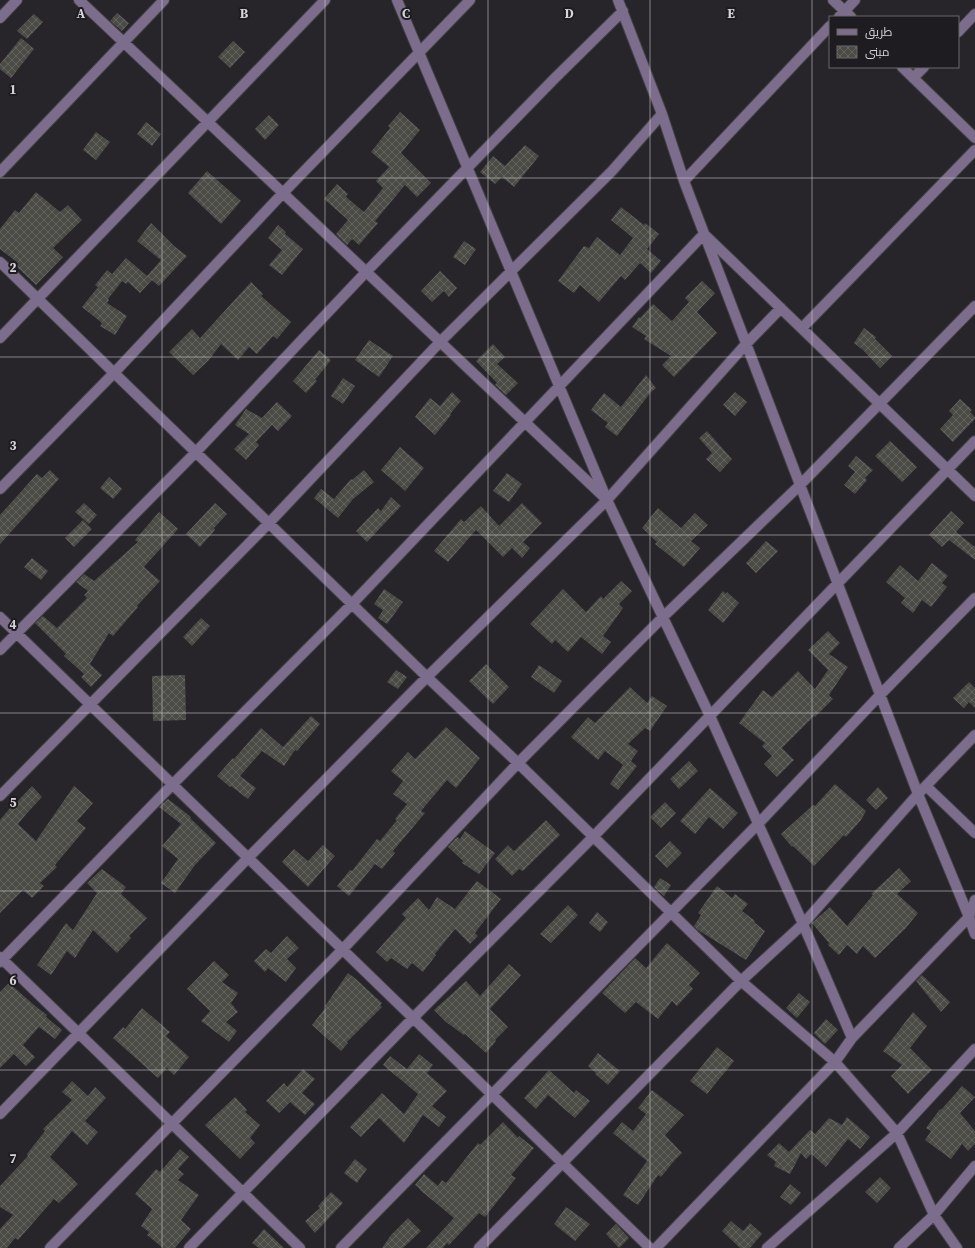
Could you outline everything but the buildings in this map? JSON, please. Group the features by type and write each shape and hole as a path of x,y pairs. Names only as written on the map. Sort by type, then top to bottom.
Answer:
{"street":[{"path":"0,18 17,0"},
{"path":"79,0 607,500"},
{"path":"0,172 164,0"},
{"path":"0,338 325,0"},
{"path":"397,0 607,500 710,716 852,1038"},
{"path":"0,489 114,373 283,193 470,0"},
{"path":"618,0 662,114 684,181 880,695 918,794 975,934"},
{"path":"833,0 845,15 855,0"},
{"path":"0,650 196,452 366,272 622,11"},
{"path":"959,31 975,14"},
{"path":"684,181 829,27"},
{"path":"903,68 975,138"},
{"path":"913,78 923,68"},
{"path":"0,796 269,523 440,342 612,171 662,114"},
{"path":"802,328 975,150"},
{"path":"704,234 975,496"},
{"path":"300,1248 1,959 352,604 704,234"},
{"path":"0,262 518,763 740,981 835,1062 897,1133 934,1215 956,1248"},
{"path":"50,1248 342,950 518,763 663,617 800,485 975,306"},
{"path":"0,1114 248,858 607,500 746,344 781,308"},
{"path":"189,1248 710,716 837,582 975,441"},
{"path":"341,1248 758,824 880,695 975,598"},
{"path":"0,617 650,1248"},
{"path":"479,1248 740,981 803,924 918,794 975,735"},
{"path":"926,786 975,834"},
{"path":"656,1248 835,1062 852,1038 969,917 975,900"},
{"path":"768,1248 897,1133 975,1049"},
{"path":"899,1248 934,1215 975,1166"}]}
